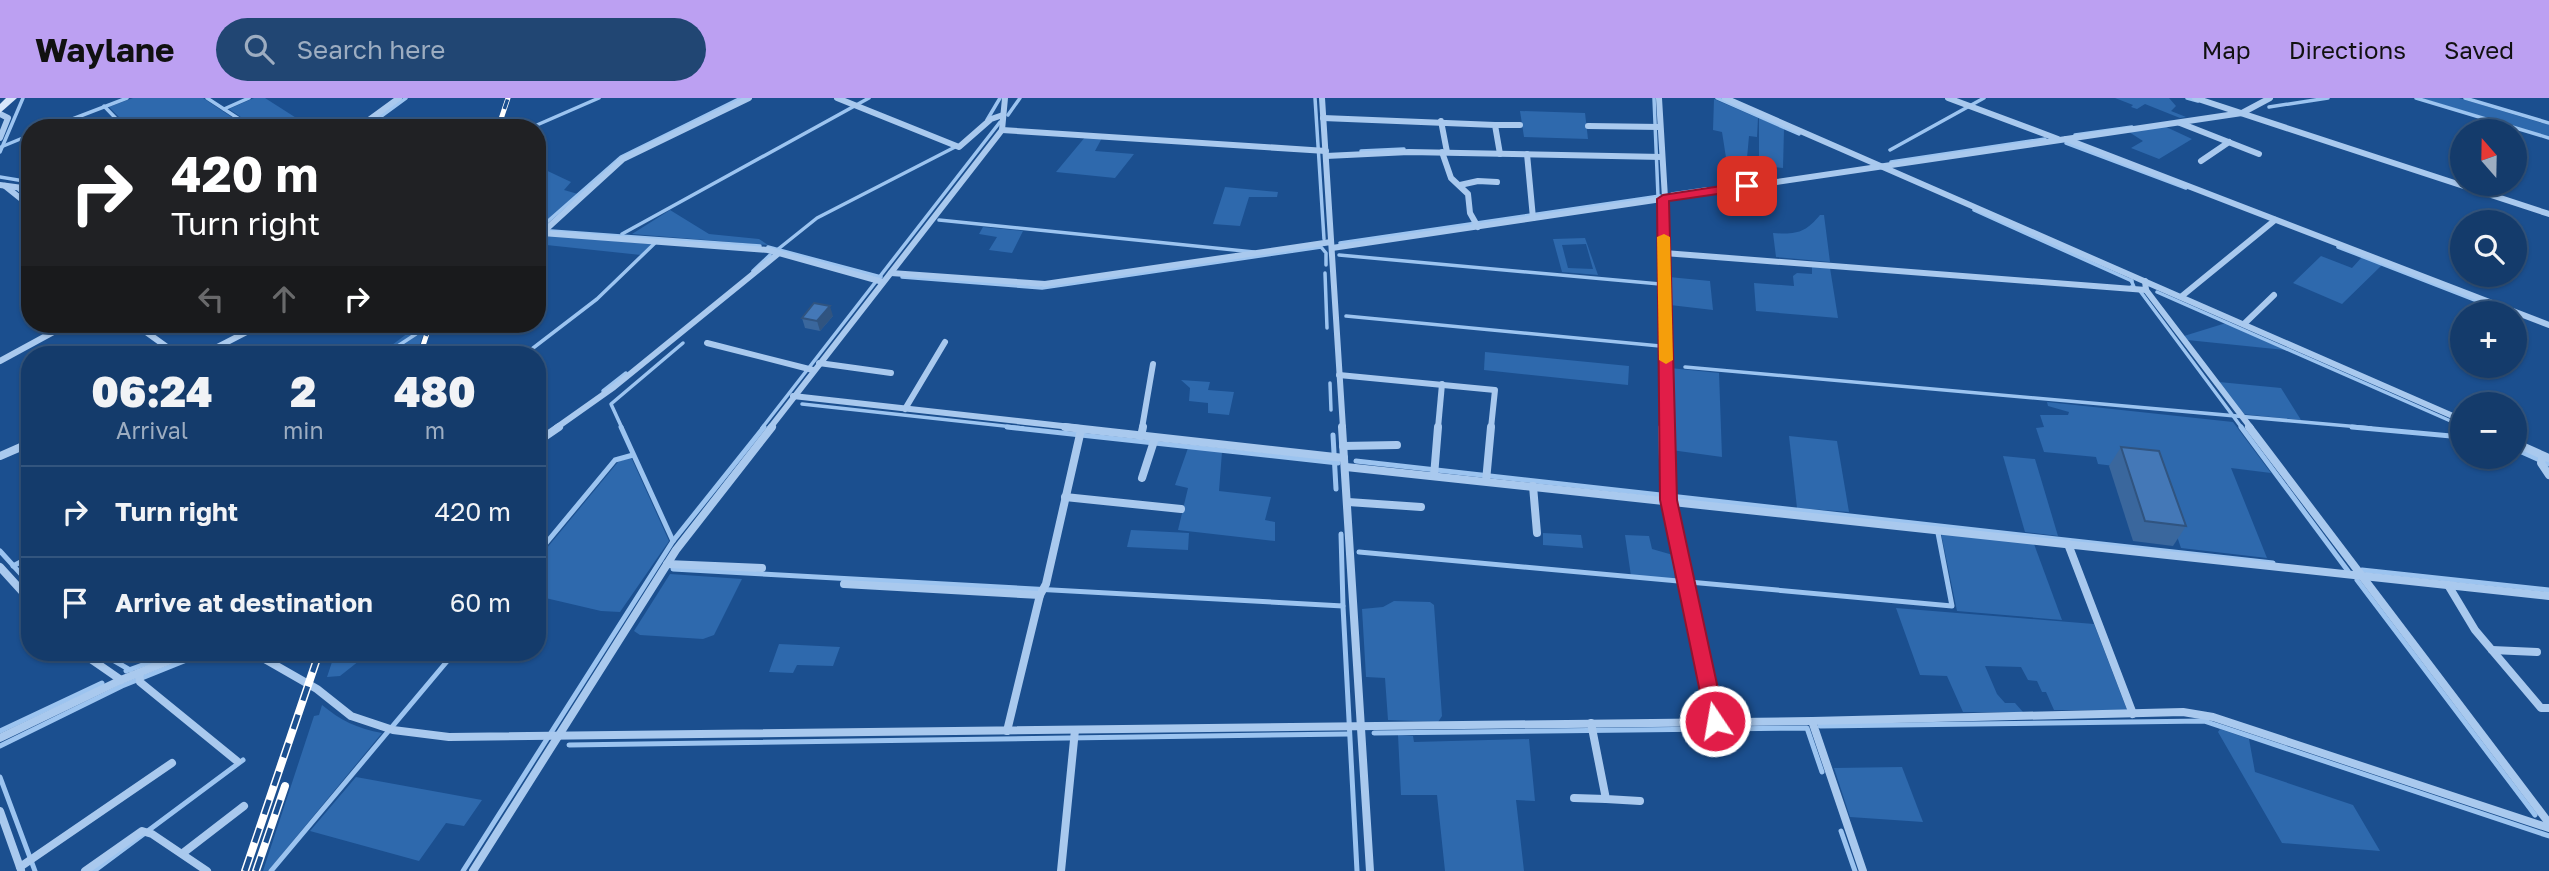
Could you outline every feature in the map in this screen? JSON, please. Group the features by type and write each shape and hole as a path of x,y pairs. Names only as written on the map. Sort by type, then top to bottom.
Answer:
{"main road":[{"path":"0,112 12,98"}],"street":[{"path":"370,119 399,98"},
{"path":"546,228 623,159 749,98"},
{"path":"837,98 956,146 964,145 991,120 1003,115"},
{"path":"473,871 555,736 667,564 884,278 1002,130 1005,98"},
{"path":"1322,98 1322,152 1332,245 1343,446 1340,460 1348,502 1353,726 1370,871"},
{"path":"1659,98 1658,157 1664,198 1668,497 1715,721"},
{"path":"1725,98 2450,415"},
{"path":"1948,98 2549,325"},
{"path":"2195,98 2549,214"},
{"path":"546,229 779,253 884,278 1045,284 1664,198 2242,113 2270,98"},
{"path":"0,112 8,118 0,138"},
{"path":"1323,118 1520,125"},
{"path":"1441,121 1448,173 1469,197 1468,208 1476,224"},
{"path":"2179,122 2259,154"},
{"path":"1494,125 1499,152"},
{"path":"1588,126 1660,127"},
{"path":"1002,130 1322,152 1446,151 1658,157"},
{"path":"2201,161 2229,142"},
{"path":"1527,154 1533,216"},
{"path":"1460,186 1478,181 1497,182"},
{"path":"3,185 21,188"},
{"path":"3,185 21,199"},
{"path":"2182,296 2273,221"},
{"path":"1664,251 2142,291 2549,825"},
{"path":"546,436 614,387 779,253"},
{"path":"2142,291 2145,281"},
{"path":"2244,324 2274,295"},
{"path":"28,346 51,333"},
{"path":"147,333 166,346"},
{"path":"219,346 245,333"},
{"path":"707,342 813,370"},
{"path":"905,409 945,342"},
{"path":"0,361 21,350"},
{"path":"819,363 891,373"},
{"path":"1141,436 1153,364"},
{"path":"1339,375 1495,390 1486,481"},
{"path":"1434,476 1441,384"},
{"path":"793,396 1080,433 1141,436 1340,460 1434,476 1668,497 2549,596"},
{"path":"1007,731 1040,594 1046,584 1080,433"},
{"path":"1142,478 1155,438"},
{"path":"1343,446 1397,444"},
{"path":"0,456 21,447"},
{"path":"2527,448 2546,457 2540,463 2549,475"},
{"path":"1533,486 1536,533"},
{"path":"1065,496 1181,509"},
{"path":"1348,502 1421,507"},
{"path":"2068,544 2133,714"},
{"path":"667,564 762,568"},
{"path":"0,567 21,590"},
{"path":"844,584 1040,594"},
{"path":"2448,585 2475,630 2541,708 2549,708"},
{"path":"2492,650 2537,652"},
{"path":"94,661 121,680"},
{"path":"0,738 121,680 139,677 172,661"},
{"path":"268,661 317,689 351,716 390,729 449,737 1007,731 1075,736 1353,726 1812,721 2183,712 2213,718 2549,825"},
{"path":"139,677 237,761"},
{"path":"1812,721 1863,871"},
{"path":"1591,723 1606,799"},
{"path":"1061,871 1075,736"},
{"path":"0,811 22,867 172,763"},
{"path":"1574,798 1640,801"},
{"path":"183,853 243,806"},
{"path":"85,871 142,831 183,853 207,871"}],"shaded area":[{"path":"133,98 203,98 234,119 121,119 109,107"},
{"path":"254,98 265,98 298,119 244,119 229,109"},
{"path":"2115,98 2169,98 2176,106 2171,111 2186,117 2180,118 2145,104 2137,109"},
{"path":"2421,98 2459,98 2549,125 2549,137 2527,130 2527,119 2490,119"},
{"path":"1714,99 1758,118 1757,137 1749,136 1747,158 1757,159 1757,167 1727,164 1722,132 1713,130"},
{"path":"1520,111 1585,113 1588,139 1524,137"},
{"path":"1759,118 1784,129 1783,168 1759,165"},
{"path":"2164,126 2192,139 2159,159 2131,148 2143,141 2129,132"},
{"path":"1086,136 1102,138 1095,151 1134,154 1115,178 1056,172"},
{"path":"546,170 571,182 564,190 578,194 546,221"},
{"path":"1225,187 1278,192 1277,197 1249,197 1240,226 1213,224"},
{"path":"670,210 709,234 759,239 768,245 632,234"},
{"path":"1820,215 1824,215 1830,262 1776,257 1773,233 1800,231"},
{"path":"983,227 1023,231 1012,253 989,250 997,237 979,234"},
{"path":"546,235 652,244 641,255 546,245"},
{"path":"1585,238 1598,275 1562,272 1553,239","holes":["1586,244 1593,269 1568,268 1562,245"]},
{"path":"2321,256 2352,268 2362,257 2382,265 2342,304 2293,283"},
{"path":"1812,267 1830,268 1838,318 1756,311 1754,283 1794,286 1793,276 1797,273 1812,274"},
{"path":"1669,277 1710,281 1713,310 1670,305"},
{"path":"2226,323 2285,350 2187,340 2184,336"},
{"path":"408,333 424,333 419,346 391,346"},
{"path":"1485,352 1629,366 1628,385 1484,370"},
{"path":"1670,368 1719,373 1722,457 1671,450"},
{"path":"1181,380 1210,382 1208,390 1234,392 1229,415 1208,413 1208,403 1189,401 1190,388"},
{"path":"2219,382 2281,388 2301,420 2242,414"},
{"path":"2047,402 2233,422 2271,473 2231,468 2267,558 2181,548 2155,471 2098,464 2096,457 2044,452 2036,428 2044,427 2040,415 2068,415 2069,412 2048,406"},
{"path":"1789,436 1837,441 1849,512 1797,508"},
{"path":"1188,448 1222,452 1219,491 1271,497 1265,520 1275,522 1275,541 1178,530 1188,488 1175,485"},
{"path":"2003,456 2035,459 2058,536 2025,532"},
{"path":"631,457 669,541 620,612 601,611 546,598 546,549 618,462"},
{"path":"1131,530 1189,533 1188,550 1127,547"},
{"path":"1543,533 1581,535 1583,548 1543,545"},
{"path":"1941,533 2034,544 2062,620 1957,611"},
{"path":"1625,535 1649,536 1652,549 1673,555 1675,581 1631,576"},
{"path":"670,574 742,579 714,635 703,639 640,635 634,631"},
{"path":"1394,601 1430,602 1434,605 1442,716 1438,722 1388,720 1385,678 1366,677 1362,609 1383,607"},
{"path":"1896,608 2094,624 2127,710 2054,710 2046,692 2042,692 2037,681 2028,680 2021,667 1985,666 1997,694 2005,703 2015,703 2023,712 1963,712 1947,676 1920,675"},
{"path":"779,644 840,647 833,666 797,665 793,673 769,672"},
{"path":"332,661 359,661 340,676 327,677"},
{"path":"322,705 350,723 382,733 268,871 263,871 314,716 319,715"},
{"path":"2220,729 2249,739 2255,772 2353,805 2380,851 2282,843 2218,732"},
{"path":"1398,735 1413,736 1414,742 1529,739 1535,801 1516,800 1524,871 1445,871 1437,795 1401,795"},
{"path":"1902,767 1923,822 1850,817 1834,768"},
{"path":"356,777 482,800 464,826 446,823 419,861 310,831"}],"building":[{"path":"814,303 830,306 817,321 802,318"},
{"path":"2121,447 2159,451 2186,526 2145,521"}],"waterway":[{"path":"2,146 23,98"},
{"path":"105,107 127,98"},
{"path":"207,98 239,119"},
{"path":"224,109 249,98"},
{"path":"377,119 406,98"},
{"path":"546,121 599,98"},
{"path":"546,223 621,157 741,98"},
{"path":"622,234 869,98"},
{"path":"987,120 1000,98"},
{"path":"1008,115 1020,98"},
{"path":"1315,98 1324,239"},
{"path":"1654,98 1658,196"},
{"path":"1717,98 1799,134"},
{"path":"1890,150 1984,98"},
{"path":"2187,98 2198,101"},
{"path":"2269,107 2328,98"},
{"path":"2416,98 2549,138"},
{"path":"2465,98 2549,123"},
{"path":"72,119 105,107"},
{"path":"105,107 116,119"},
{"path":"880,277 1000,122"},
{"path":"2075,135 2132,127"},
{"path":"2,146 21,139"},
{"path":"1891,162 2045,139"},
{"path":"2066,143 2186,188"},
{"path":"0,152 2,146"},
{"path":"778,250 817,218 957,146"},
{"path":"1361,151 1404,149"},
{"path":"0,177 21,180"},
{"path":"1672,194 1706,189"},
{"path":"1340,243 1660,196"},
{"path":"1659,203 1660,284"},
{"path":"1974,210 2131,281"},
{"path":"939,220 1254,252"},
{"path":"546,231 760,246"},
{"path":"536,346 597,299 655,243"},
{"path":"768,247 778,250"},
{"path":"902,277 1042,288 1321,247 1326,253 1326,265"},
{"path":"2338,247 2477,301"},
{"path":"778,250 880,277"},
{"path":"753,271 770,255"},
{"path":"1339,255 1660,284"},
{"path":"1325,273 1327,328"},
{"path":"762,428 880,277"},
{"path":"2131,281 2134,287 2131,287"},
{"path":"1660,284 1661,428"},
{"path":"2140,291 2233,416"},
{"path":"2157,292 2450,421"},
{"path":"1346,316 1660,346"},
{"path":"398,346 416,334"},
{"path":"622,428 611,404 683,343"},
{"path":"1685,367 2233,416"},
{"path":"603,391 626,373"},
{"path":"1330,383 1331,410"},
{"path":"802,404 1023,428"},
{"path":"2233,416 2371,428"},
{"path":"2233,416 2242,428"},
{"path":"621,427 673,541"},
{"path":"673,541 764,427"},
{"path":"1007,427 1335,463"},
{"path":"1661,427 1662,495"},
{"path":"2241,427 2348,571"},
{"path":"2352,427 2450,436"},
{"path":"1333,435 1335,463"},
{"path":"2527,454 2549,464"},
{"path":"546,543 615,460 633,455"},
{"path":"1356,461 2273,563"},
{"path":"1335,463 1336,489"},
{"path":"1359,552 1952,606 1938,533"},
{"path":"1341,534 1343,606"},
{"path":"463,871 673,541"},
{"path":"0,551 13,566"},
{"path":"13,566 21,562"},
{"path":"13,566 21,574"},
{"path":"673,569 1343,606"},
{"path":"2362,570 2549,590"},
{"path":"2357,580 2535,815"},
{"path":"1343,606 1357,871"},
{"path":"115,661 130,670"},
{"path":"130,670 153,661"},
{"path":"0,746 122,686 184,661"},
{"path":"271,871 447,661"},
{"path":"0,731 102,683"},
{"path":"1820,726 2204,721 2549,836"},
{"path":"1374,733 1807,728 1822,772"},
{"path":"569,745 1349,734"},
{"path":"94,871 243,760"},
{"path":"0,777 35,871"},
{"path":"1841,831 1855,871"}],"railway":[{"path":"501,119 508,98"},
{"path":"423,346 427,333"},
{"path":"245,871 316,661"},
{"path":"256,871 285,786"}],"slow traffic":[{"path":"1664,237 1666,360"}],"route":[{"path":"1715,721 1668,500 1663,199 1747,186"}]}
